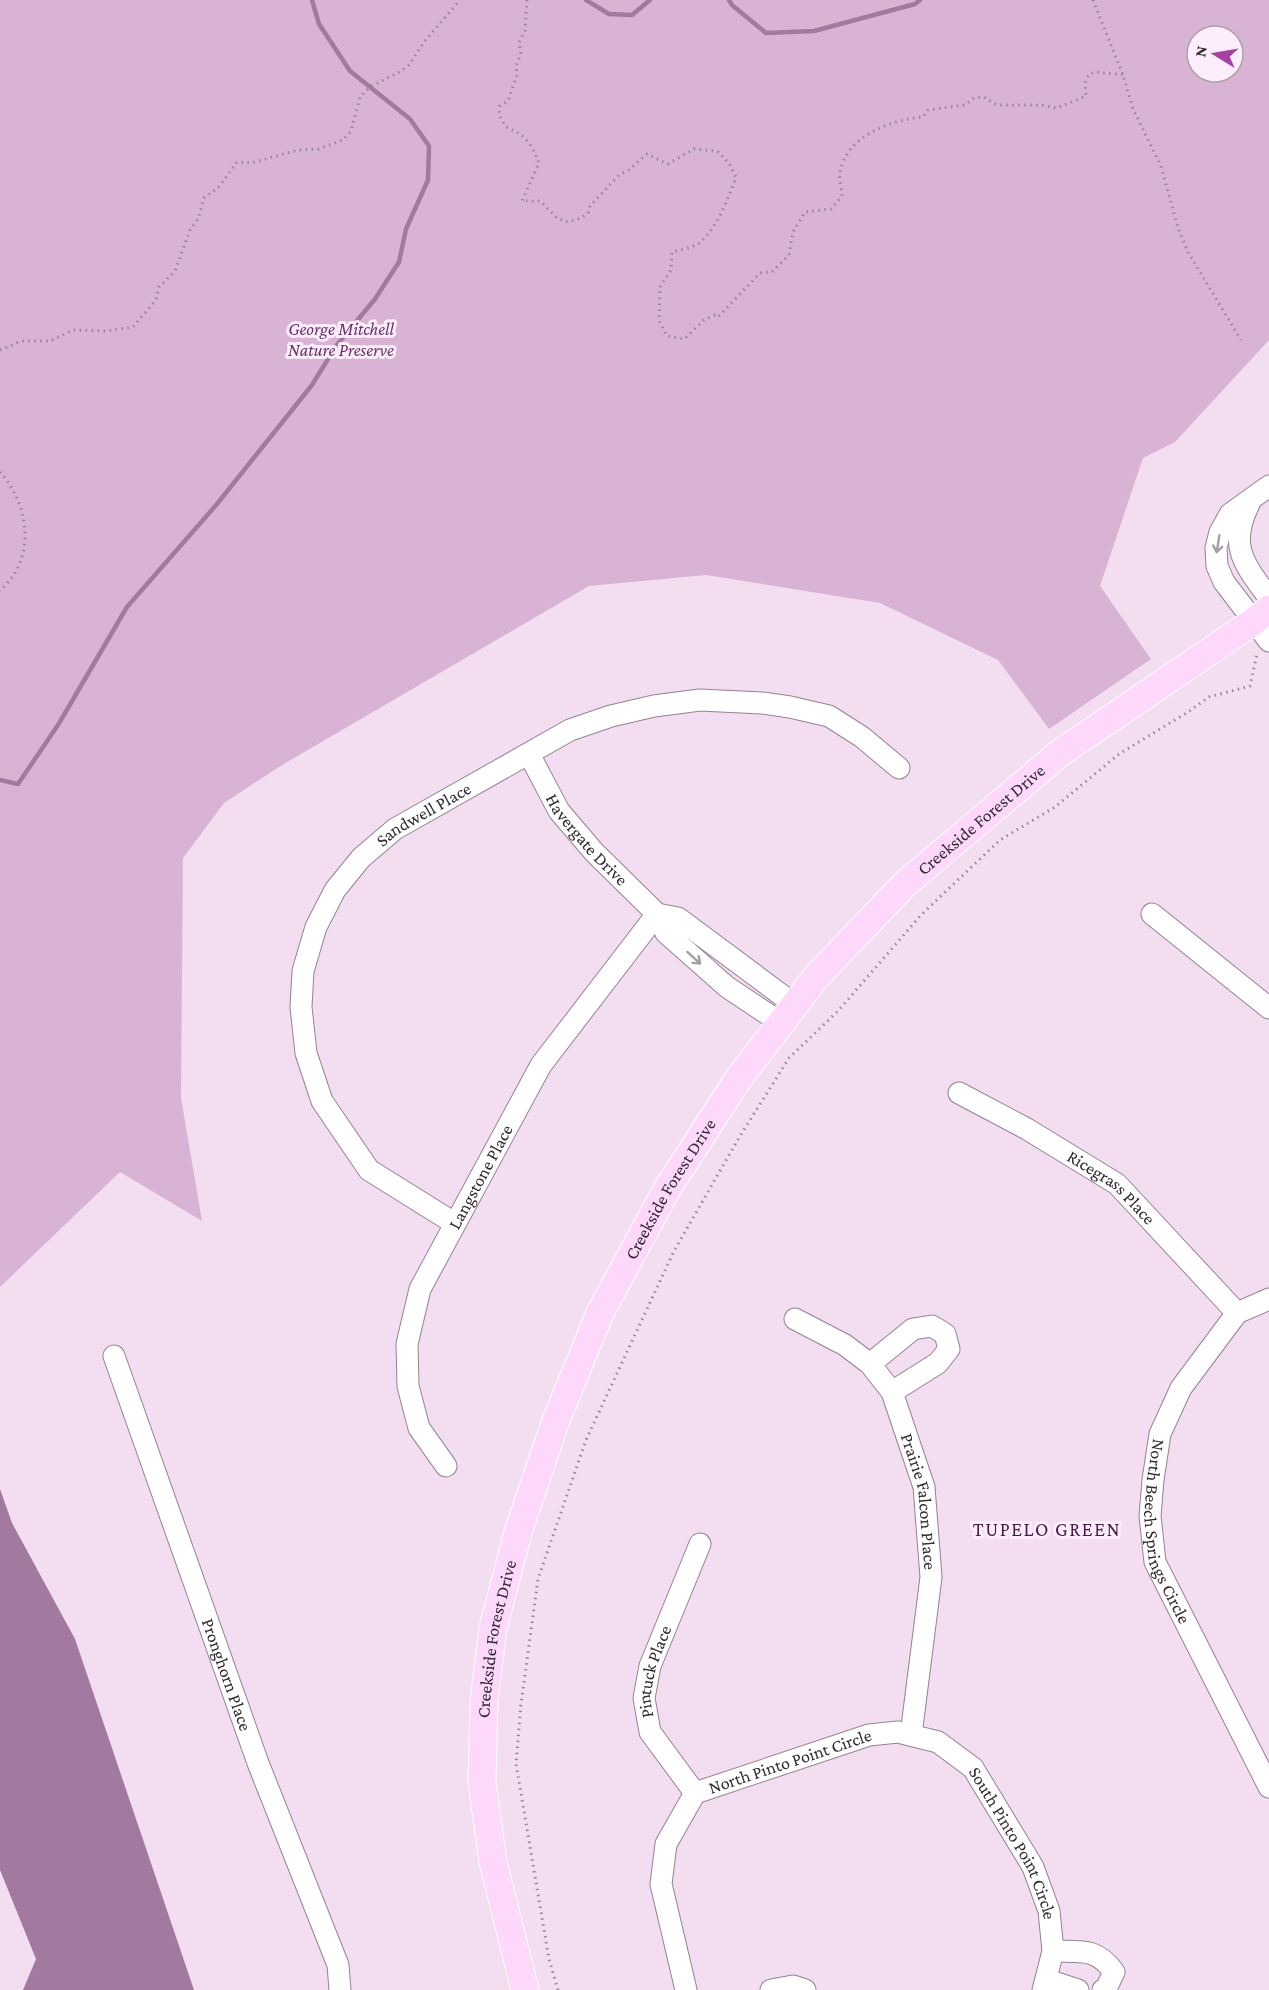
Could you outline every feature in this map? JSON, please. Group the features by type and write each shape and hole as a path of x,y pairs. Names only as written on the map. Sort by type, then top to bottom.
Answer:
{"main road":[{"name":"Creekside Forest Drive","path":"525,1990 493,1862 482,1782 484,1702 493,1628 519,1529 555,1423 600,1313 667,1189 739,1078 817,976 905,884 1059,753 1265,628"}],"street":[{"path":"1265,628 1224,582 1217,566 1216,548 1220,532 1230,514 1269,486"},
{"path":"1252,500 1239,528 1238,542 1247,568 1269,598"},
{"name":"Sandwell Place","path":"454,1223 369,1170 322,1101 306,1053 301,1007 303,971 316,927 335,890 361,858 395,829 570,730 611,716 654,706 711,700 762,703 829,716 862,737 899,768"},
{"name":"Havergate Drive","path":"529,754 559,811 594,852 657,914 678,918 788,1014"},
{"name":"Langstone Place","path":"446,1467 419,1428 408,1386 407,1344 420,1289 541,1065 657,914"},
{"path":"1152,914 1269,1008"},
{"name":"Ricegrass Place","path":"959,1093 1027,1129 1117,1184 1237,1313"},
{"name":"North Beech Springs Circle","path":"1269,1299 1237,1313 1181,1388 1160,1434 1150,1516 1155,1562 1269,1787"},
{"name":"Prairie Falcon Place","path":"795,1319 845,1345 870,1364 892,1392 924,1487 931,1577 911,1735"},
{"path":"870,1364 914,1329 932,1326 945,1334 949,1349 938,1363 892,1392"},
{"name":"Pronghorn Place","path":"114,1356 258,1763 338,1965 340,1990"},
{"name":"Pintuck Place","path":"695,1793 650,1732 644,1698 650,1666 700,1544"},
{"name":"North Pinto Point Circle","path":"686,1990 661,1884 666,1844 695,1793 868,1735 898,1732 911,1735"},
{"name":"South Pinto Point Circle","path":"911,1735 938,1742 973,1768 1033,1867 1049,1911 1053,1951 1045,1985"},
{"path":"1053,1951 1089,1953 1104,1958 1114,1972 1106,1989 1103,1990"},
{"path":"1045,1985 1078,1990"},
{"path":"771,1990 792,1986 804,1990"}],"path":[{"path":"0,350 21,341 50,341 72,330 107,331 133,327 156,300 161,285 175,271 190,230 198,219 203,201 218,188 237,162 251,163 298,150 318,149 343,140 351,131 360,97 370,87 409,65 424,42 460,0"},
{"path":"527,0 525,31 519,42 521,54 516,66 517,75 508,101 500,106 499,115 506,127 518,132 532,144 539,163 522,201 540,201 557,218 568,222 581,218 588,213 591,206 619,175 629,170 648,154 668,164 694,149 717,151 729,163 736,177 726,207 711,230 698,244 672,252 671,270 660,287 659,321 667,336 684,339 704,320 715,315 718,317 760,273 772,272 789,255 794,232 805,212 831,208 842,196 840,174 845,157 868,132 905,119 923,117 928,110 965,105 974,98 984,97 997,105 1040,105 1058,108 1086,96 1084,83 1089,74 1098,72 1123,75"},
{"path":"1093,0 1123,75 1133,109 1161,166 1178,228 1188,252 1241,340"},
{"path":"0,472 23,508 25,544 17,570 0,591"},
{"path":"558,1990 549,1959 516,1764 521,1704 538,1579 586,1440 674,1251 740,1136 789,1058 837,1011 921,915 1000,840 1055,807 1119,754 1209,697 1250,686 1265,628"}],"green space":[{"name":"George Mitchell Nature Preserve","path":"0,0 1269,0 1269,340 1175,442 1143,458 1100,586 1151,659 1049,729 998,660 880,603 706,575 589,586 282,765 224,803 183,858 181,1098 202,1221 120,1172 0,1287"}],"shaded area":[{"path":"0,1489 12,1523 75,1639 194,1990 23,1990 36,1959 0,1870"}],"waterway":[{"path":"0,780 18,784 58,725 127,607 217,504 312,385 336,346 375,299 399,262 406,229 428,180 429,146 410,119 350,71 319,24 312,0"},
{"path":"586,0 609,14 632,15 650,0"},
{"path":"729,0 766,33 814,31 915,4 920,0"}],"district":[{"name":"TUPELO GREEN","path":"1047,1529"}]}
